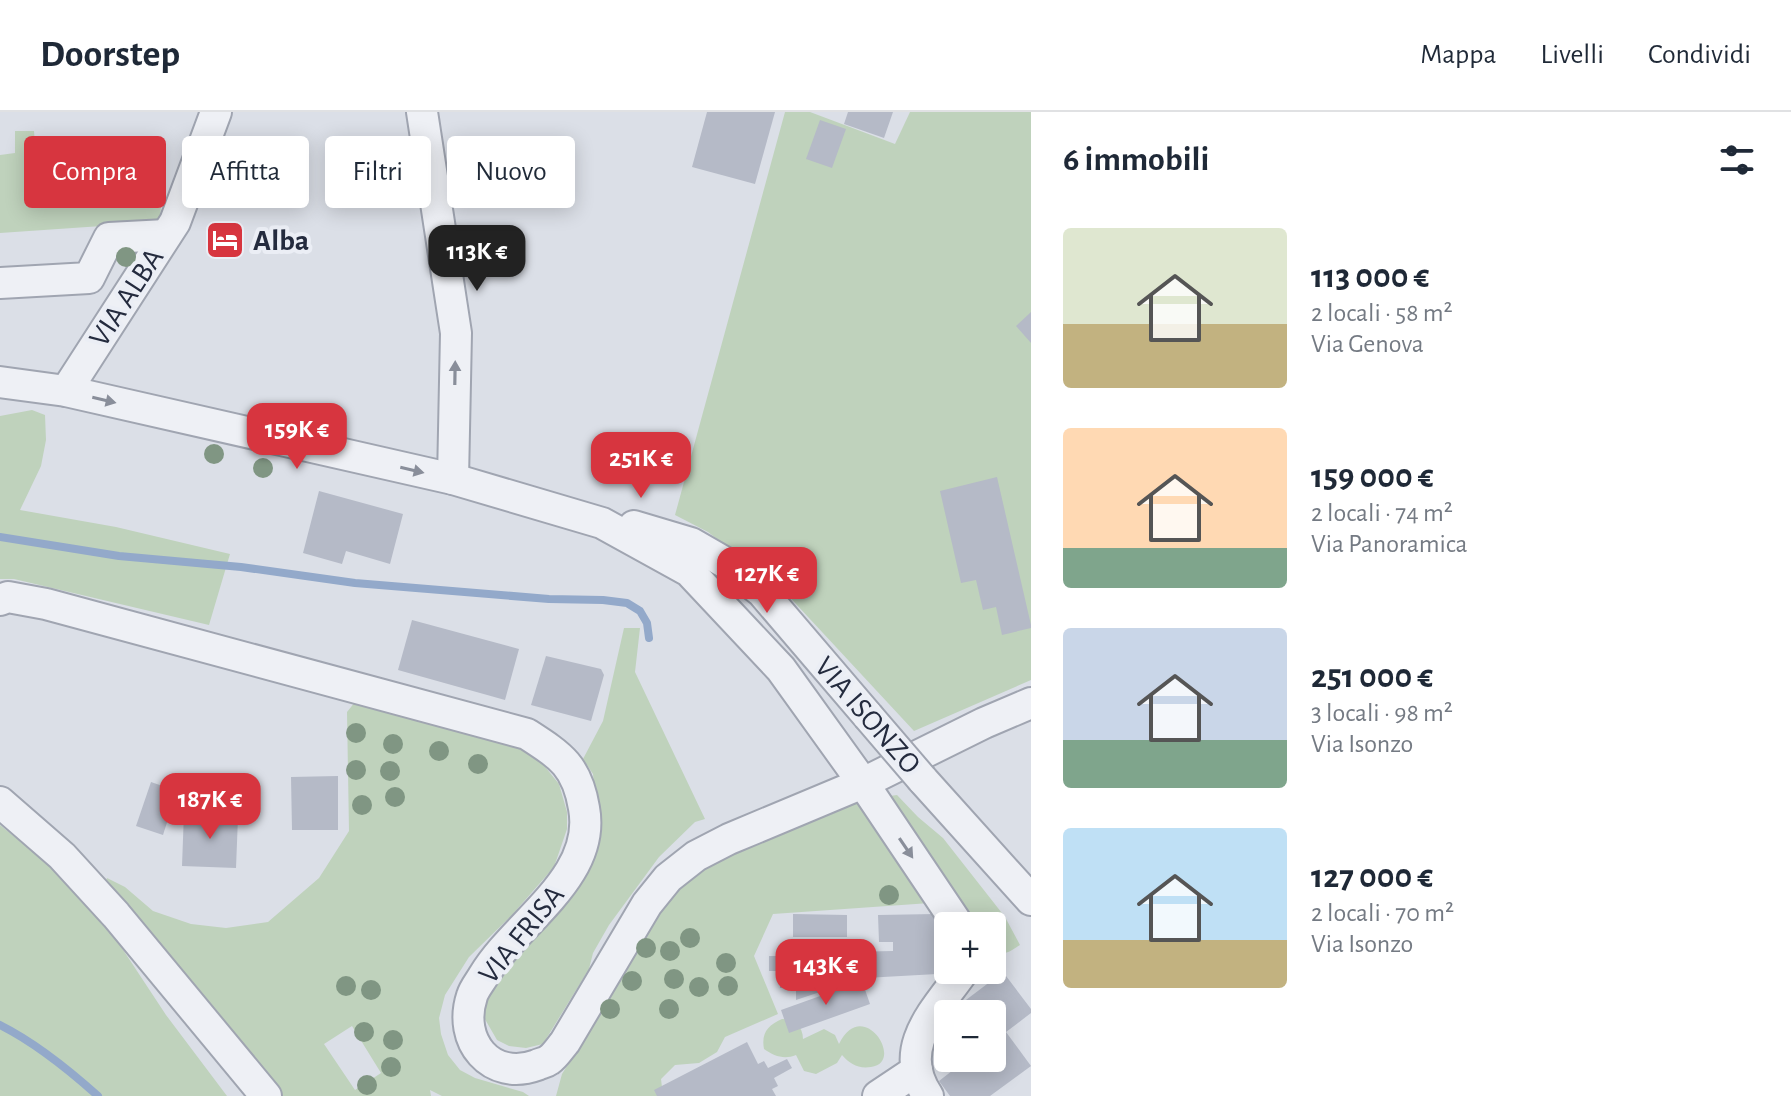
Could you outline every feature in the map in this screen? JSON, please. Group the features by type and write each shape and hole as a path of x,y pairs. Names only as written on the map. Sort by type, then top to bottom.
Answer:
{"street":[{"name":"VIA ALBA","path":"66,391 175,222 216,112"},
{"path":"422,112 456,333 453,479"},
{"path":"0,283 89,278 109,238 166,235"},
{"path":"0,382 66,391 453,479 602,523 689,571 781,669 950,912"},
{"name":"VIA ISONZO","path":"602,523 610,520 691,543 724,562 762,592 922,779 1031,900"},
{"name":"VIA FRISA","path":"0,600 8,597 46,604 527,734 556,753 572,770 581,790 587,821 581,854 562,884 494,958 472,995 468,1021 471,1040 486,1060 505,1069 526,1069 548,1060 565,1042 647,904 668,878 696,856 863,783 1031,703"},
{"path":"0,802 73,868 116,915 266,1096"},
{"path":"878,1096 922,1083 916,1052 920,1036 929,1016 953,984"}],"green space":[{"path":"785,112 810,112 895,144 910,112 1031,112 1031,680 914,731 783,590 708,532 675,515"},
{"path":"15,131 34,131 34,136 24,136 24,208 161,208 160,222 0,233 0,155 15,153"},
{"path":"32,410 45,415 46,440 41,466 20,510 116,527 230,554 209,625 14,579 0,579 0,416"},
{"path":"624,628 640,628 635,672 705,819 695,822 659,857 609,925 593,953 589,969 543,1044 526,1048 509,1046 497,1040 482,1014 486,1001 527,941 597,814 593,774 583,759 603,721"},
{"path":"355,702 520,749 542,763 559,784 567,812 567,829 554,867 512,915 469,957 445,995 439,1018 448,1055 460,1070 529,1096 442,1096 430,1090 431,1096 273,1096 102,892 107,878 125,887 153,911 191,924 226,928 268,922 319,878 349,831 347,712","holes":["352,1026 381,1073 355,1090 324,1044"]},
{"path":"897,795 943,838 1001,912 961,912 886,802 890,796"},
{"path":"857,799 930,903 773,914 754,956 778,1014 725,1037 717,1052 699,1063 675,1065 661,1079 663,1096 556,1096 562,1074 655,913 690,877 718,859"},
{"path":"0,825 47,863 108,927 166,1015 227,1096 0,1096"},
{"path":"1006,919 1020,945 1006,953"},
{"path":"782,1019 797,1024 803,1039 824,1029 835,1035 839,1044 849,1031 859,1026 869,1029 883,1045 881,1063 862,1067 842,1055 837,1063 816,1074 804,1071 796,1055 779,1056 764,1049 767,1030"}],"building":[{"path":"707,112 775,112 755,184 692,167"},
{"path":"848,112 893,112 884,138 844,124"},
{"path":"820,120 846,129 832,168 806,159"},
{"path":"1031,312 1031,343 1016,326"},
{"path":"997,477 1031,625 1031,628 1002,635 996,607 983,610 976,580 961,583 940,491"},
{"path":"319,491 403,514 390,564 346,551 342,564 303,553"},
{"path":"412,620 519,649 505,700 398,670"},
{"path":"546,656 601,669 604,675 591,721 531,705"},
{"path":"338,776 338,830 292,830 291,777"},
{"path":"151,782 177,791 163,835 136,826"},
{"path":"184,812 197,813 197,816 238,817 236,868 182,866"},
{"path":"793,914 847,915 847,937 793,937"},
{"path":"934,914 934,974 847,979 841,985 796,1000 796,988 780,988 780,971 769,971 769,956 781,956 790,950 893,951 893,942 879,942 878,915"},
{"path":"1006,976 1031,1013 1006,1032 1006,1000 966,1000 987,984 1006,984"},
{"path":"862,981 870,1004 789,1033 781,1010"},
{"path":"1006,1032 1031,1066 990,1096 950,1096 939,1081 951,1072 1006,1072"},
{"path":"747,1042 758,1064 764,1061 768,1068 787,1059 792,1068 774,1078 778,1086 772,1089 776,1096 657,1096 654,1090"}],"waterway":[{"path":"0,537 119,556 241,567 355,583 627,603 640,611 647,623 649,638"},
{"path":"0,1025 51,1057 98,1096"}],"place":[{"name":"Alba","path":"225,240"}]}
